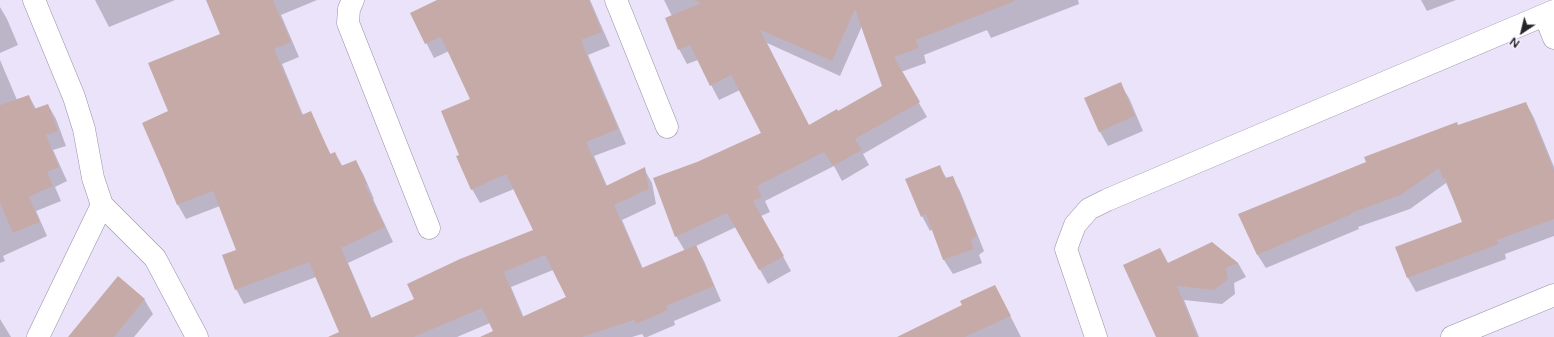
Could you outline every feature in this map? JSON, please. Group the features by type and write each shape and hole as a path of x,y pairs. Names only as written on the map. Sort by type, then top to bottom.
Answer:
{"street":[{"path":"34,0 74,96 82,122 93,178 102,205 155,258 197,337"},
{"path":"353,0 349,8 348,23 428,228"},
{"path":"616,0 667,127"},
{"path":"1096,337 1066,249 1075,224 1089,210 1107,200 1549,13 1554,38"},
{"path":"38,337 102,205"},
{"path":"1452,337 1554,295"}],"building":[{"path":"206,0 273,0 291,42 274,49 302,115 311,111 330,154 335,152 341,166 356,160 367,184 365,185 385,227 341,248 371,318 414,299 407,284 460,259 533,230 506,174 471,190 456,156 459,155 441,111 470,99 441,37 425,44 410,13 437,0 589,0 602,32 581,40 618,129 586,142 606,186 645,167 649,189 614,205 642,268 696,245 714,286 666,306 668,310 636,324 634,320 582,337 480,337 493,331 482,308 414,337 328,337 339,332 309,262 235,290 222,255 236,250 213,191 177,205 142,123 168,111 148,63 220,34","holes":["545,255 566,297 522,317 504,272"]},
{"path":"694,0 1015,1 916,40 919,48 894,57 920,102 855,139 862,150 833,166 824,152 757,186 762,197 753,201 784,256 759,270 727,213 675,237 653,178 697,162 761,133 731,75 710,86 690,45 678,50 665,18 701,3","holes":["855,9 882,86 838,111 837,109 809,125 760,30 832,61"]},
{"path":"1121,82 1135,116 1099,132 1084,98"},
{"path":"29,95 34,109 48,104 58,131 46,135 59,167 47,172 53,186 29,197 40,222 13,233 0,203 0,105"},
{"path":"1526,102 1554,171 1554,219 1497,240 1499,244 1407,278 1395,247 1462,222 1445,178 1443,179 1439,168 1401,195 1351,213 1352,214 1257,255 1238,214 1366,162 1364,157 1457,122 1458,125"},
{"path":"940,165 945,178 953,176 977,236 971,240 974,249 943,260 926,214 921,217 905,179"},
{"path":"1212,242 1238,263 1226,268 1228,279 1214,290 1177,286 1197,337 1156,337 1123,265 1160,248 1168,263"},
{"path":"118,276 145,299 114,337 68,337"},
{"path":"995,285 1011,316 965,337 897,337 962,305 960,301"}]}
